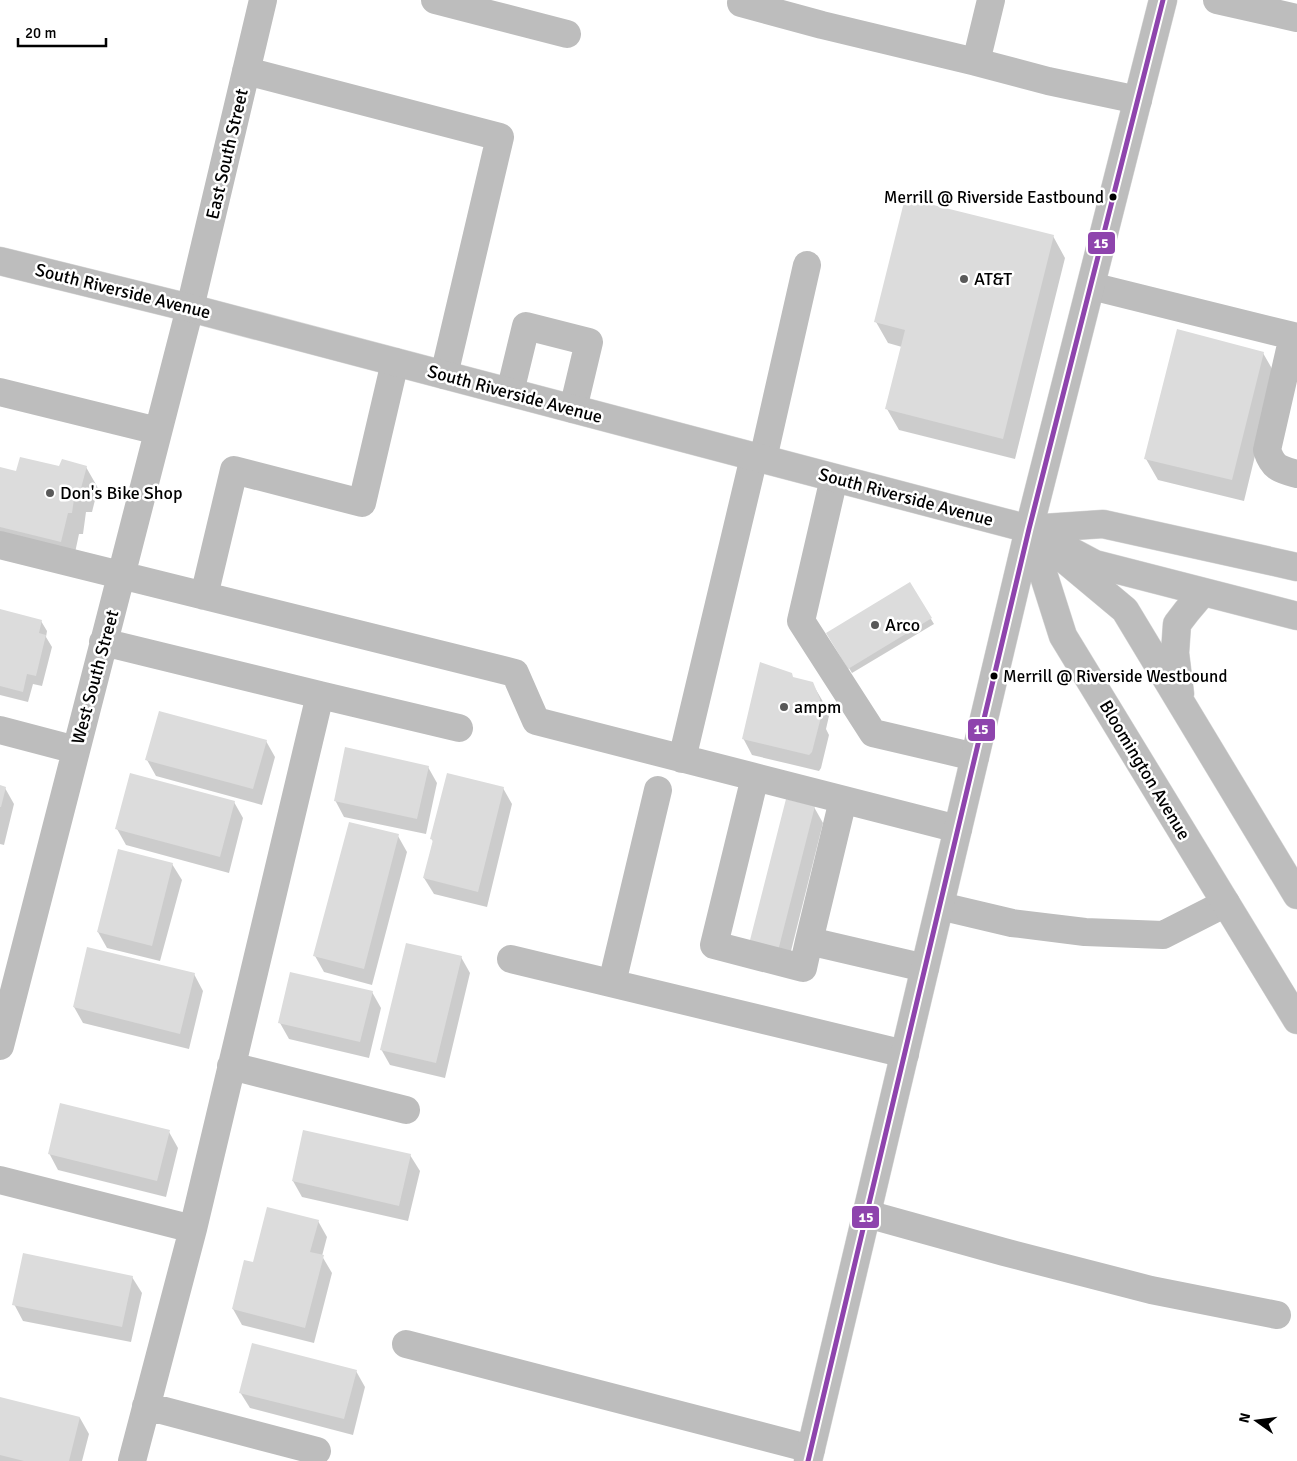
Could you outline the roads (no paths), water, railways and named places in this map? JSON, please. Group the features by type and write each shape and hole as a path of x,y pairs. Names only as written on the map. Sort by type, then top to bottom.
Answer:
{"main road":[{"name":"East South Street","path":"190,308 263,0"},
{"path":"435,0 567,34"},
{"path":"742,0 741,3 822,25 1048,81 1138,100"},
{"path":"976,62 992,0"},
{"path":"406,1344 810,1455 1029,529 1163,0"},
{"path":"1217,0 1297,18"},
{"path":"246,71 500,137 444,375"},
{"name":"South Riverside Avenue","path":"0,261 190,308 1029,529 1095,564 1297,616"},
{"path":"682,759 807,265"},
{"path":"1091,286 1295,337 1267,450 1270,461 1279,469 1297,474"},
{"name":"West South Street","path":"0,1046 190,308"},
{"path":"510,392 526,326 589,342 573,409"},
{"path":"204,596 234,470 362,502 395,362"},
{"path":"0,392 158,431"},
{"path":"834,478 801,621 873,733 975,758"},
{"name":"South Riverside Avenue","path":"1029,529 1103,524 1297,567"},
{"path":"1029,529 1125,610 1297,896"},
{"name":"Bloomington Avenue","path":"1029,529 1063,636 1297,1020"},
{"path":"0,545 514,673 536,721 958,829"},
{"path":"1180,703 1175,653 1178,624 1203,592"},
{"path":"104,642 459,728"},
{"path":"132,1461 193,1229 320,695"},
{"path":"0,730 76,750"},
{"path":"755,777 714,945 803,968 843,800"},
{"path":"612,984 658,790"},
{"path":"940,906 1012,923 1084,932 1163,935 1226,903"},
{"path":"809,941 925,968"},
{"path":"511,959 905,1054"},
{"path":"231,1066 406,1110"},
{"path":"0,1180 193,1229"},
{"path":"867,1214 1013,1255 1151,1290 1277,1315"},
{"path":"146,1406 318,1451"}],"place":[{"name":"Merrill @ Riverside Eastbound","path":"1113,197"},
{"name":"AT&T","path":"964,279"},
{"name":"Don's Bike Shop","path":"50,493"},
{"name":"Arco","path":"875,625"},
{"name":"Merrill @ Riverside Westbound","path":"994,676"},
{"name":"ampm","path":"784,707"}]}
